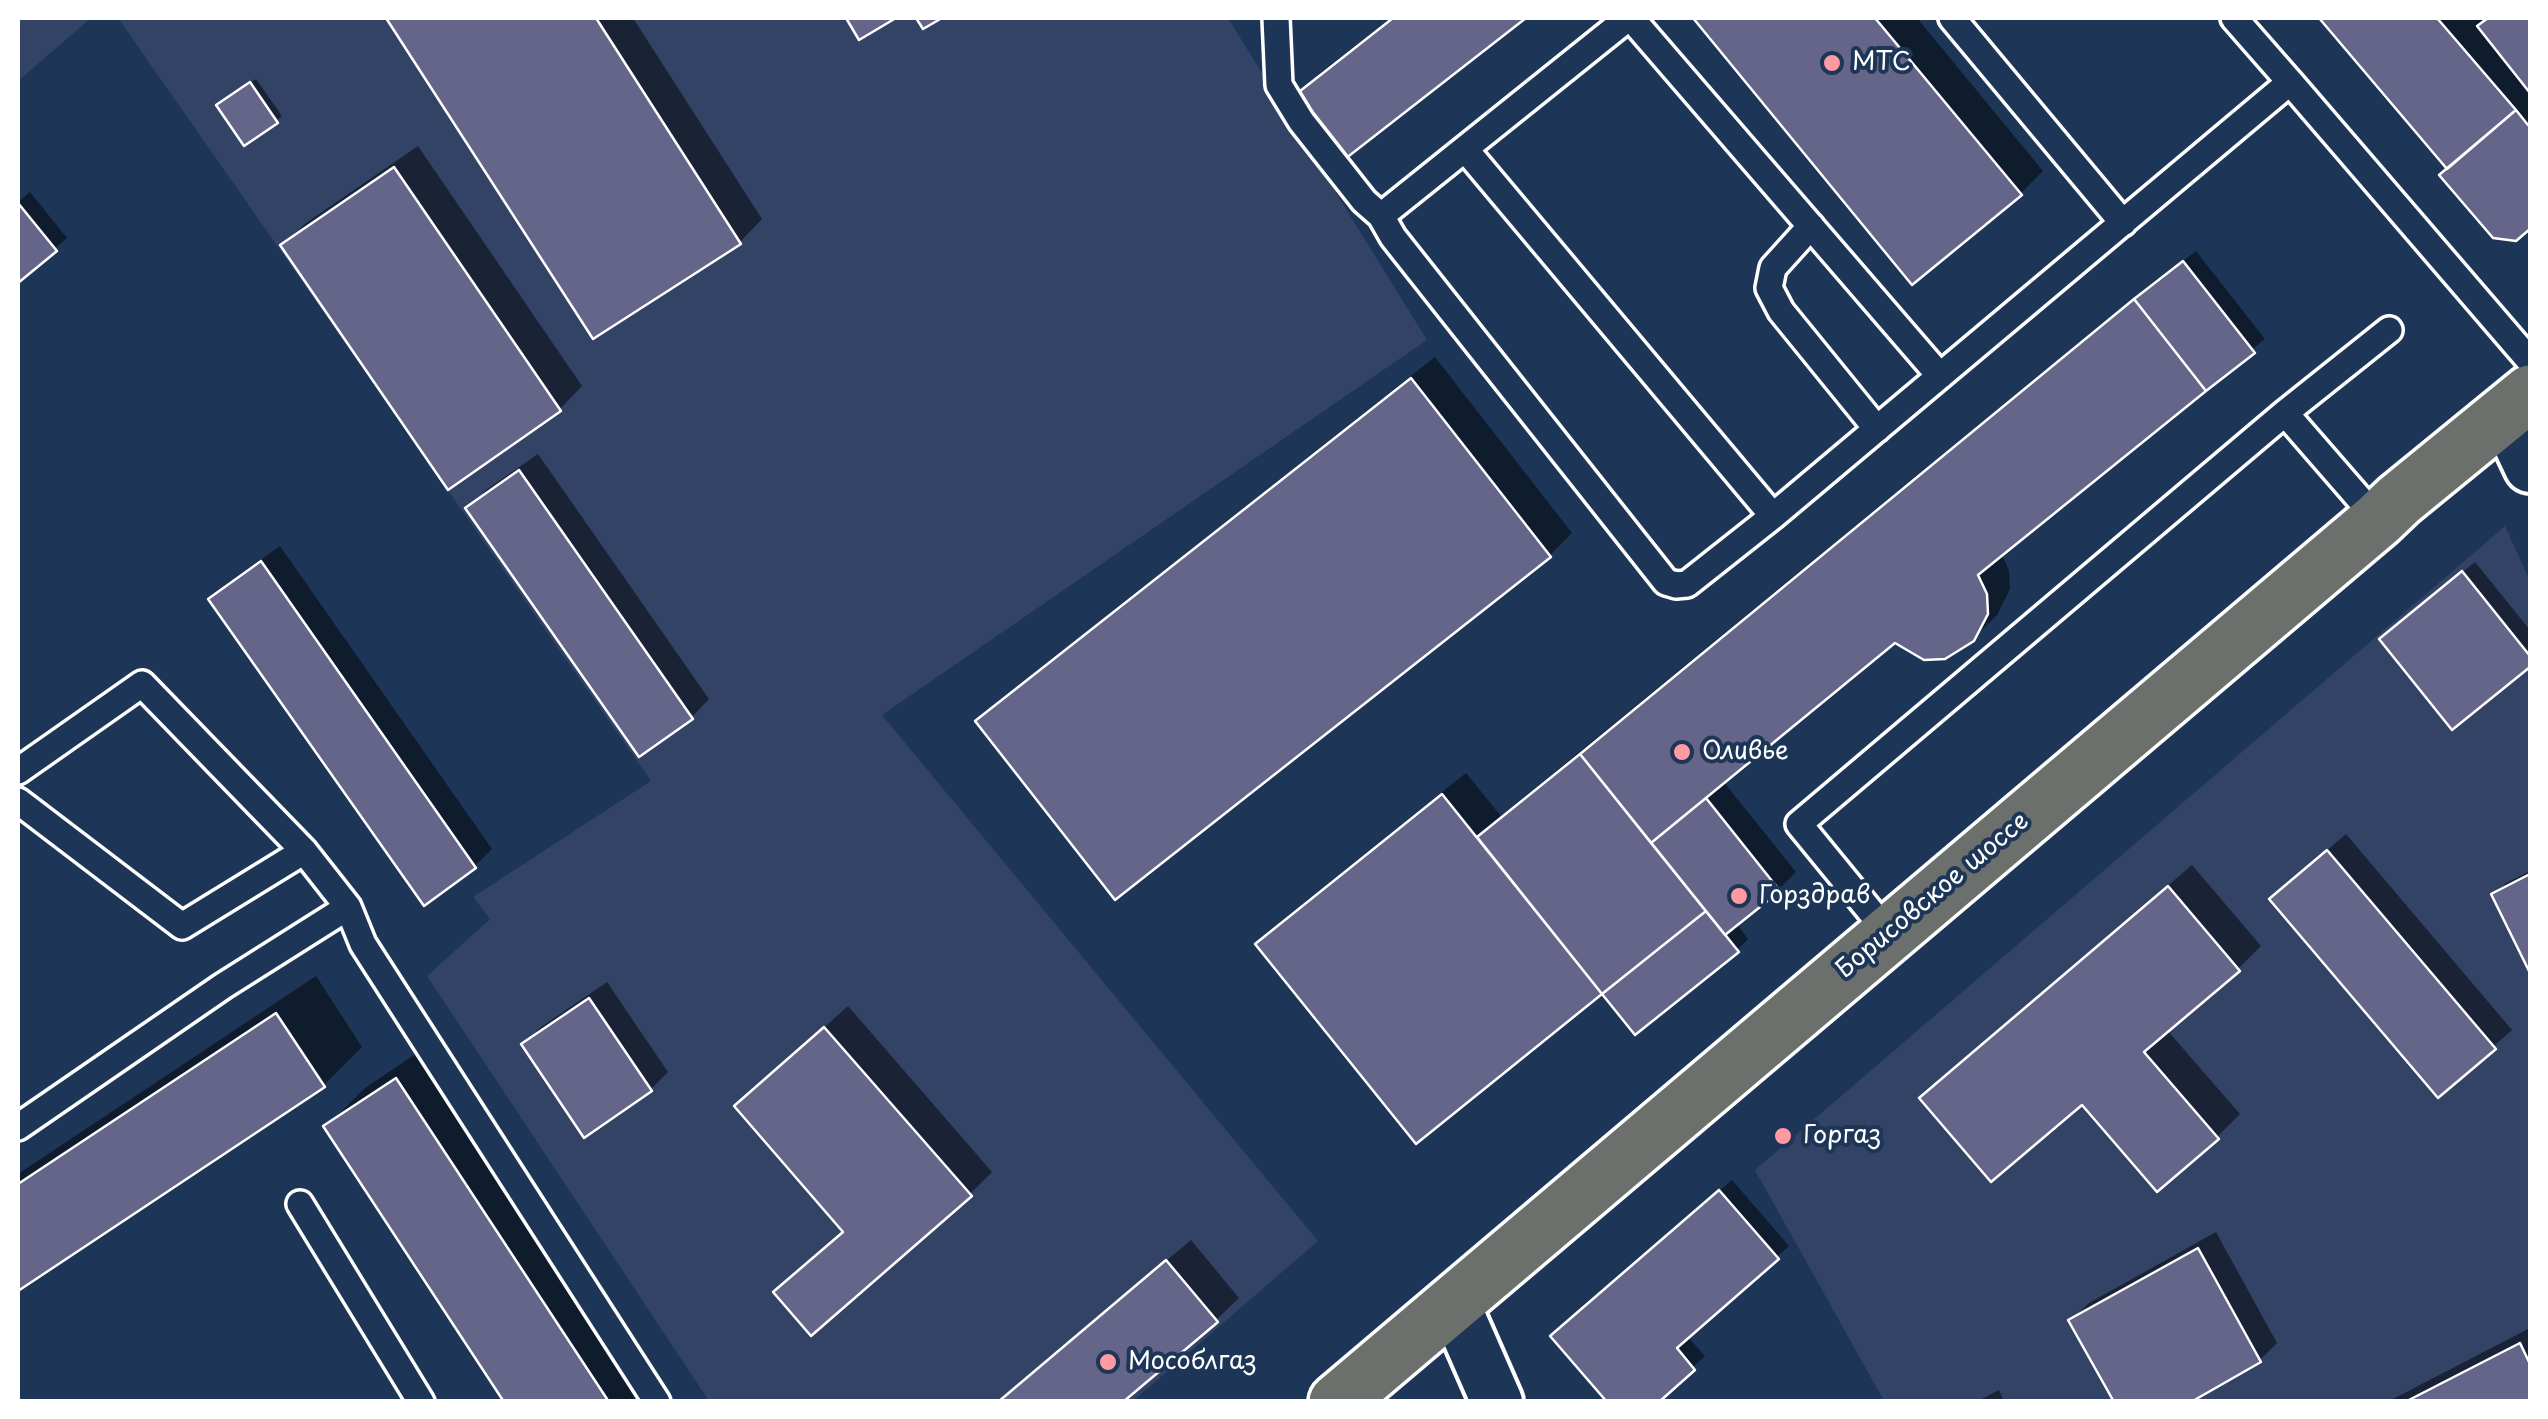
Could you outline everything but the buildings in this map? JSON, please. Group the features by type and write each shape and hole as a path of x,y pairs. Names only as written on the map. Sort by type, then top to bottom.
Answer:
{"main road":[{"name":"Борисовское шоссе","path":"1337,1402 2518,403"}],"street":[{"path":"2518,403 2530,467"},
{"path":"1454,1304 1496,1402"}],"lane":[{"path":"1276,18 1279,85 1301,122 1364,201 1381,216 1393,237 1666,582 1687,584 1878,429 2290,82"},
{"path":"1381,216 1629,18 1940,376"},
{"path":"1952,18 2124,222"},
{"path":"2234,18 2530,361"},
{"path":"1465,149 1772,516"},
{"path":"1811,226 1773,268 1769,288 1781,311 1878,429"},
{"path":"1889,934 1798,824 2285,412 2389,330"},
{"path":"2285,412 2378,520"},
{"path":"18,770 142,684 304,851 348,907 363,944 658,1402"},
{"path":"18,801 182,926 304,851"},
{"path":"18,1128 223,986 348,907"},
{"path":"300,1204 421,1402"}],"shaded area":[{"path":"18,18 91,18 18,81"},
{"path":"118,18 1228,18 1427,340 882,715 1318,1241 1133,1401 709,1401 427,976 490,919 473,897 651,781"},
{"path":"2505,526 2530,581 2530,1401 1884,1401 1755,1170"}],"place":[{"name":"МТС","path":"1832,63"},
{"name":"Оливье","path":"1682,752"},
{"name":"Горздрав","path":"1739,896"},
{"name":"Горгаз","path":"1783,1136"},
{"name":"Мособлгаз","path":"1108,1362"}]}
